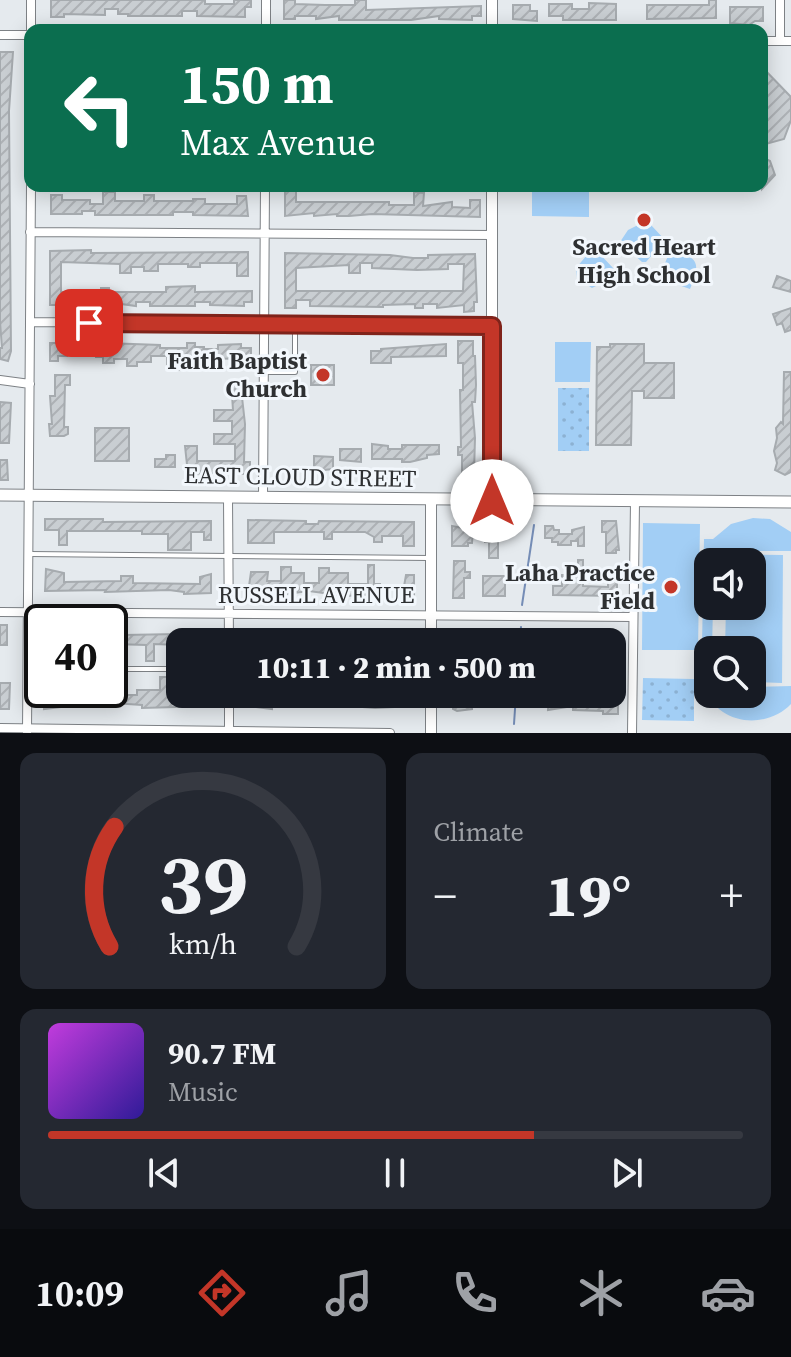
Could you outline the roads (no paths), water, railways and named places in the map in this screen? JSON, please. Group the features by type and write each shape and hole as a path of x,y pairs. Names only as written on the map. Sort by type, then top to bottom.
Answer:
{"main road":[{"name":"EAST CLOUD STREET","path":"0,495 791,502"}],"street":[{"path":"30,24 31,0"},
{"path":"266,0 266,24"},
{"path":"492,0 492,24"},
{"path":"780,0 780,41"},
{"path":"0,35 24,33"},
{"path":"768,41 791,41"},
{"path":"27,604 31,192"},
{"path":"263,498 265,192"},
{"path":"492,192 492,501"},
{"path":"30,232 492,235"},
{"path":"30,322 492,326"},
{"path":"0,380 30,384"},
{"path":"228,498 229,628"},
{"path":"431,501 431,628"},
{"path":"632,733 635,502"},
{"name":"RUSSELL AVENUE","path":"0,612 24,613"},
{"name":"RUSSELL AVENUE","path":"128,614 633,617"},
{"path":"27,708 27,731"},
{"path":"229,708 229,732"},
{"path":"431,708 431,733"},
{"path":"0,728 27,731 390,733"}],"lane":[{"path":"265,372 295,372 295,325"},
{"path":"27,554 431,558"},
{"path":"128,669 166,669"}],"waterway":[{"path":"522,605 534,525"},
{"path":"514,724 515,708"}],"place":[{"name":"Sacred Heart High School","path":"644,220"},
{"name":"Faith Baptist Church","path":"323,375"},
{"name":"Laha Practice Field","path":"671,587"}]}
